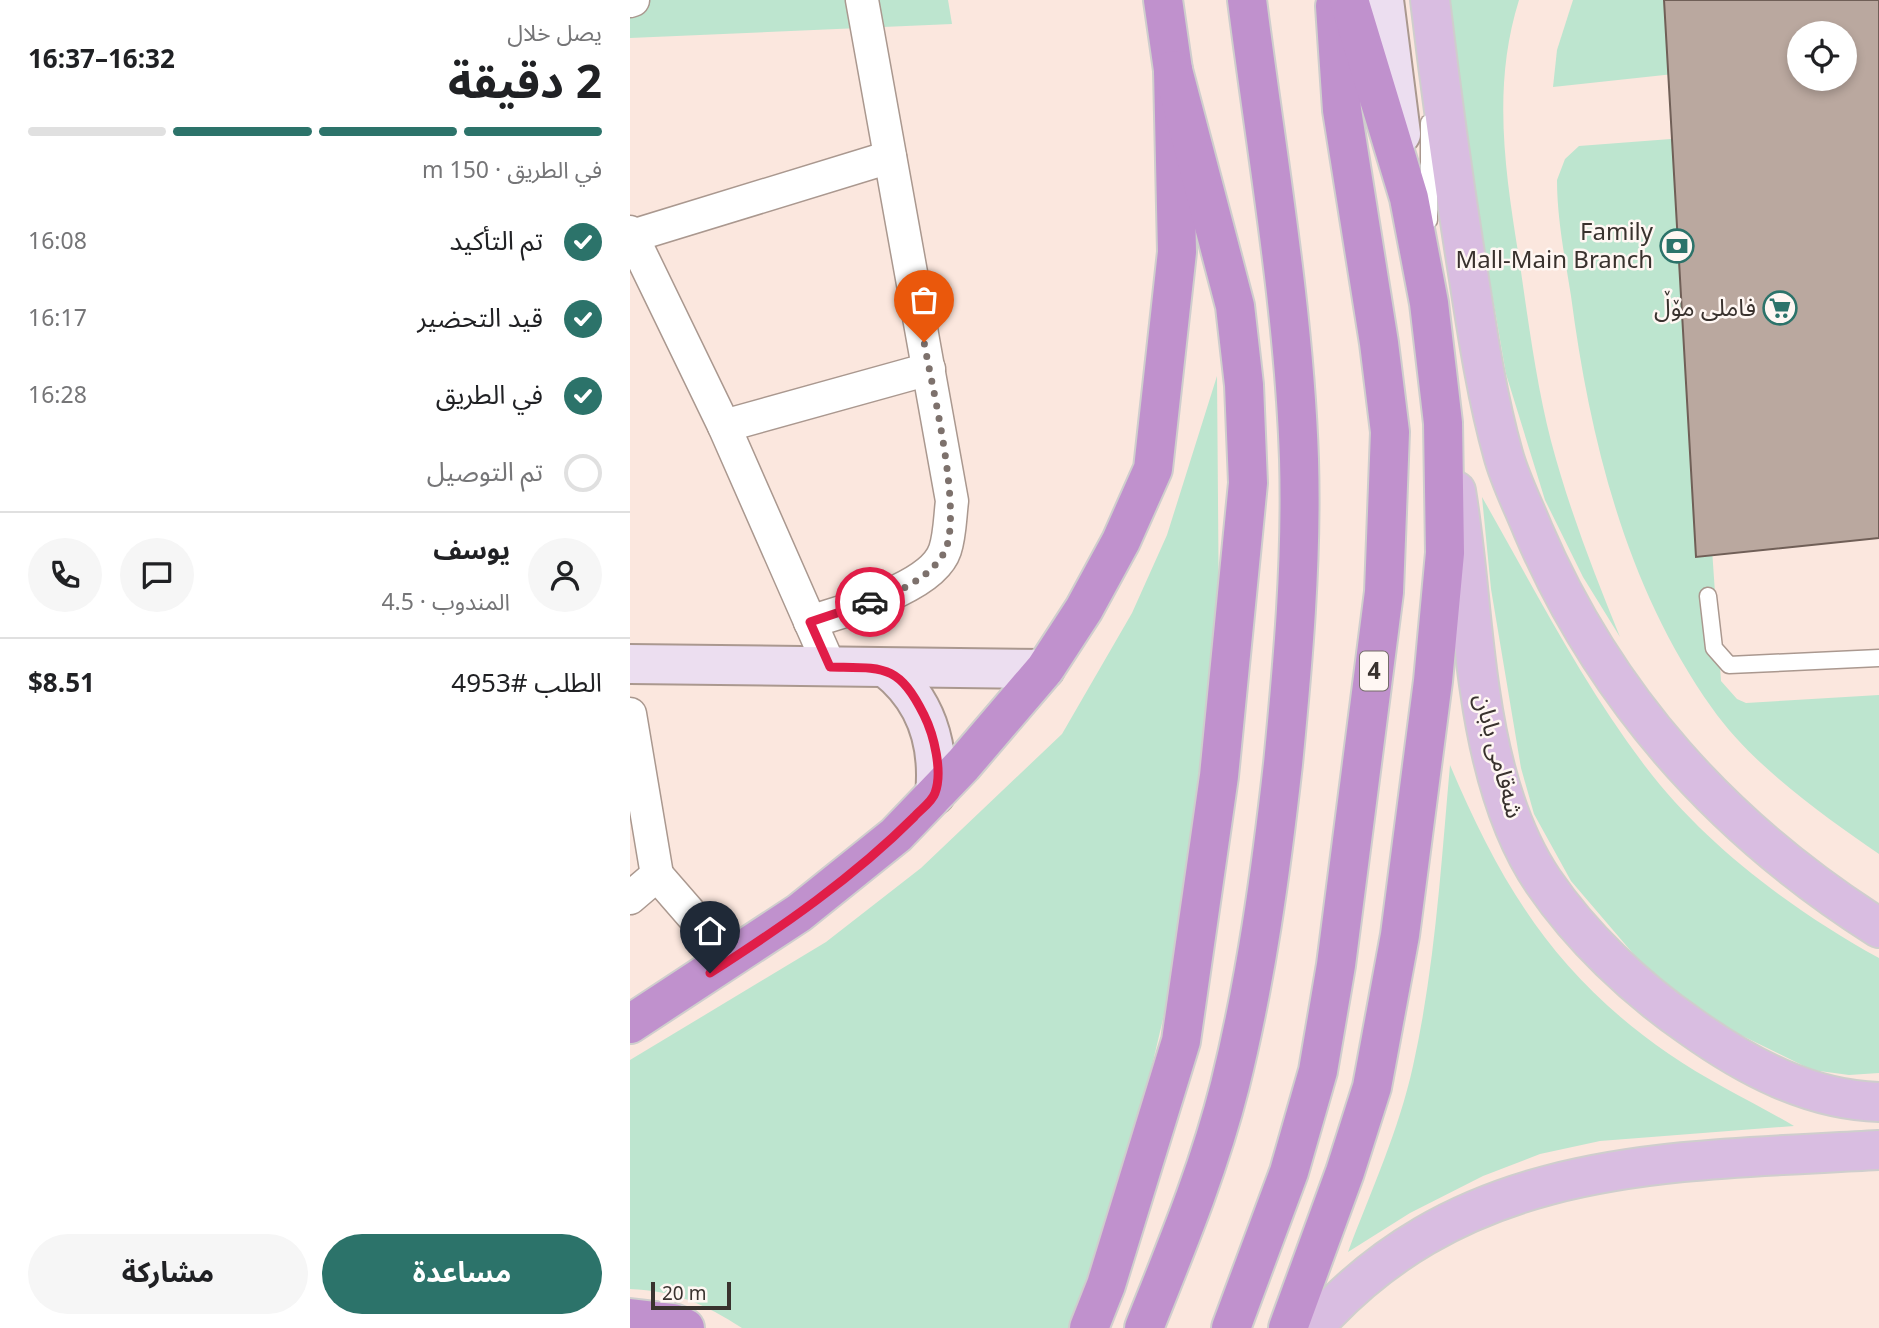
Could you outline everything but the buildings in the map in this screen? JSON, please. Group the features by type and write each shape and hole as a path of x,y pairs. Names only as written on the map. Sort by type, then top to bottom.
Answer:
{"highway":[{"path":"1089,1328 1107,1285 1181,1041 1221,764 1248,482 1244,385 1235,306 1173,70 1163,0"},
{"path":"1144,1328 1198,1194 1230,1085 1273,852 1290,698 1299,563 1299,457 1288,325 1247,0"},
{"name":"4","path":"1231,1328 1289,1172 1318,1071 1336,965 1384,592 1390,432 1379,343 1342,110 1334,0"},
{"path":"1288,1328 1345,1172 1372,1087 1400,935 1433,681 1445,553 1443,423 1429,303 1409,198 1349,0"},
{"path":"630,1024 810,905 896,835 935,795 1045,669 1084,609 1115,552 1153,469 1177,252 1173,70"},
{"path":"630,1318 673,1323 685,1328"}],"main road":[{"path":"1429,0 1447,143 1480,350 1503,455 1560,588 1605,666 1679,763 1763,845 1879,928"},
{"name":"شەقامی بابان","path":"1443,423 1462,530 1483,705 1500,782 1518,832 1543,880 1581,928 1621,969 1670,1013 1721,1048 1776,1078 1805,1088 1879,1102"},
{"path":"1313,1328 1339,1299 1377,1266 1421,1237 1521,1190 1592,1173 1687,1160 1879,1150"}],"street":[{"path":"810,622 896,593 922,576 944,552 952,501 862,0"},
{"path":"1384,0 1409,198"},
{"path":"830,667 724,426 631,234 890,156"},
{"path":"724,426 929,369"},
{"path":"630,664 1045,669"},
{"path":"886,668 901,680 926,718 936,756 935,795"},
{"path":"630,713 657,875 730,960"},
{"path":"630,898 657,875"}],"lane":[{"path":"1429,0 1429,303"},
{"path":"1708,596 1714,648 1729,665 1879,658"}],"green space":[{"path":"630,0 948,0 952,24 630,38"},
{"path":"1451,0 1519,0 1506,64 1504,129 1509,193 1533,350 1558,466 1582,540 1620,637 1583,577 1545,500 1506,374 1474,190 1450,19"},
{"path":"1573,0 1678,0 1683,73 1553,87 1557,50"},
{"path":"1684,138 1721,681 1737,699 1746,703 1879,695 1879,854 1812,806 1767,769 1728,729 1712,708 1656,613 1616,511 1601,458 1579,350 1560,224 1557,180 1565,159 1579,146"},
{"path":"1217,376 1219,626 1168,998 1129,1163 1076,1328 742,1328 689,1300 630,1289 630,1060 826,942 921,868 1062,734 1132,613 1167,535"},
{"path":"1482,497 1559,635 1600,702 1669,795 1722,849 1752,874 1814,919 1879,958 1879,1073 1849,1075 1812,1070 1716,1023 1642,964 1571,881 1534,814 1521,768 1491,589"},
{"path":"1450,765 1490,851 1513,890 1537,927 1595,994 1630,1025 1684,1064 1794,1126 1600,1141 1540,1154 1483,1176 1410,1213 1348,1252 1392,1137 1407,1090 1421,1029 1432,954"}],"way so far":[{"path":"870,602 896,593 922,576 944,552 952,501 924,342"}],"place":[{"name":"Family Mall-Main Branch","path":"1677,246"},
{"name":"فاملی مۆڵ","path":"1780,308"}],"route":[{"path":"710,973 799,913 896,835 935,795 937,775 932,736 915,698 901,680 886,668 830,667 810,622 870,602"}]}
